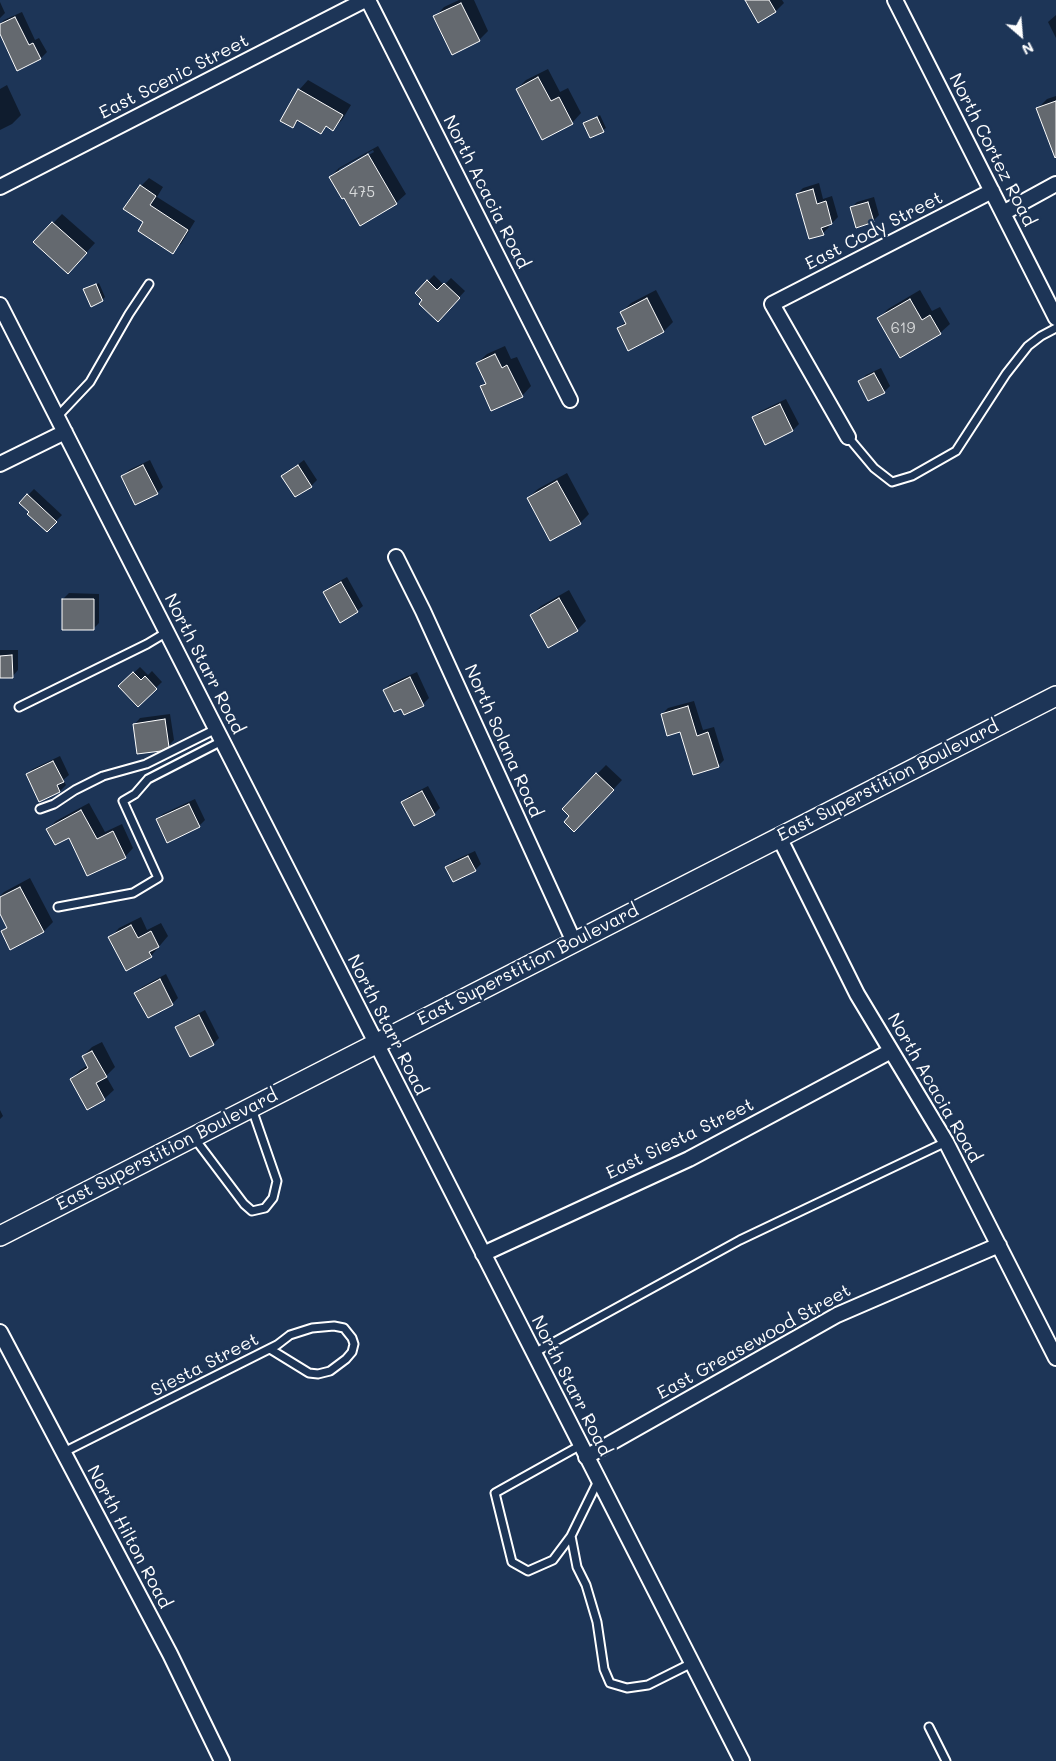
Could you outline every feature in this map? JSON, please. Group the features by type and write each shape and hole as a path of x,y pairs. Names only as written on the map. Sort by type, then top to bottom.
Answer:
{"main road":[{"name":"East Superstition Boulevard","path":"0,1236 1056,696"}],"street":[{"name":"East Scenic Street","path":"0,186 367,0"},
{"name":"North Acacia Road","path":"367,0 570,400"},
{"name":"North Cortez Road","path":"895,0 1056,318"},
{"path":"1003,214 1056,184"},
{"name":"East Cody Street","path":"848,437 772,304 992,191"},
{"name":"North Starr Road","path":"0,305 742,1761"},
{"path":"0,464 65,432"},
{"name":"North Solana Road","path":"396,557 423,611 574,942"},
{"name":"North Acacia Road","path":"779,837 857,994 946,1142 1056,1358"},
{"name":"East Siesta Street","path":"483,1254 689,1159 891,1051"},
{"name":"East Greasewood Street","path":"584,1451 837,1315 999,1245"},
{"name":"North Hilton Road","path":"0,1332 170,1654 222,1761"}],"lane":[{"path":"57,417 90,382 129,314 149,284"},
{"path":"848,437 874,468 892,482 912,476 956,451 1006,374 1028,346 1056,328"},
{"path":"19,707 147,644 167,632"},
{"path":"40,810 103,776 146,764 219,735"},
{"path":"58,907 133,893 158,878 124,801 134,794 148,779 219,735"},
{"path":"194,1136 244,1204 252,1210 265,1208 273,1198 277,1181 252,1106"},
{"path":"534,1353 740,1240 946,1142"},
{"name":"Siesta Street","path":"64,1452 270,1349 290,1335 298,1332 312,1328 334,1326 344,1328 354,1344 352,1352 346,1359 330,1371 318,1374 309,1373 270,1349"},
{"path":"584,1451 494,1492 512,1562 528,1571 553,1560 571,1536 599,1480"},
{"path":"571,1536 577,1567 586,1585 596,1622 604,1669 610,1683 627,1688 648,1685 692,1663"},
{"path":"929,1727 946,1761"}],"building":[{"path":"745,0 769,0 776,12 758,23"},
{"path":"461,3 480,41 452,55 433,16"},
{"path":"15,17 29,45 33,43 41,59 17,71 0,34 0,24"},
{"path":"538,77 551,101 559,97 573,124 542,140 516,89"},
{"path":"298,89 343,115 333,131 326,126 321,134 297,120 293,128 280,121"},
{"path":"1056,101 1056,157 1055,158 1036,108"},
{"path":"597,117 604,132 590,138 583,123"},
{"path":"368,154 397,204 360,226 329,177"},
{"path":"140,185 156,196 150,205 188,230 173,254 138,231 143,222 123,209"},
{"path":"813,189 817,204 826,201 832,224 821,228 824,235 809,239 796,194"},
{"path":"868,202 874,222 856,228 850,207"},
{"path":"52,222 87,253 68,274 33,242"},
{"path":"427,280 437,290 444,283 460,298 438,322 419,304 422,300 415,293"},
{"path":"96,284 103,301 91,307 83,289"},
{"path":"647,298 664,332 628,351 617,328 626,324 620,312"},
{"path":"910,299 922,320 930,315 941,334 900,358 877,318"},
{"path":"495,354 502,368 507,365 523,397 491,411 480,386 486,384 476,363"},
{"path":"874,373 885,393 868,401 858,381"},
{"path":"780,404 793,431 765,445 752,417"},
{"path":"143,465 158,494 135,505 121,476"},
{"path":"298,465 312,487 295,497 281,476"},
{"path":"557,481 581,524 550,541 527,498"},
{"path":"27,494 57,522 47,532 27,514 29,512 19,503"},
{"path":"341,582 358,612 340,623 323,592"},
{"path":"559,598 578,631 548,648 530,615"},
{"path":"62,599 94,599 94,630 62,630"},
{"path":"12,655 13,678 0,678 0,656"},
{"path":"133,672 141,680 145,676 157,689 138,707 118,686"},
{"path":"410,677 424,706 404,715 401,709 394,712 383,690"},
{"path":"688,706 697,736 708,732 719,767 693,775 680,732 667,736 661,714"},
{"path":"165,719 169,747 161,751 137,754 133,724"},
{"path":"53,761 64,782 57,785 60,792 39,802 26,774"},
{"path":"596,773 614,790 574,832 564,822 569,816 562,809"},
{"path":"422,791 435,815 414,826 401,802"},
{"path":"189,804 200,827 167,843 156,819"},
{"path":"81,810 97,839 113,831 126,858 87,876 69,838 55,845 46,829"},
{"path":"468,856 476,871 453,882 445,867"},
{"path":"20,887 44,932 10,950 1,931 7,928 0,914 0,897"},
{"path":"131,925 138,938 151,931 159,947 149,952 152,957 126,971 108,937"},
{"path":"160,979 173,1005 148,1018 134,993"},
{"path":"199,1015 214,1045 190,1057 175,1027"},
{"path":"92,1051 107,1077 96,1083 105,1100 87,1110 70,1079 88,1068 82,1056"}]}
